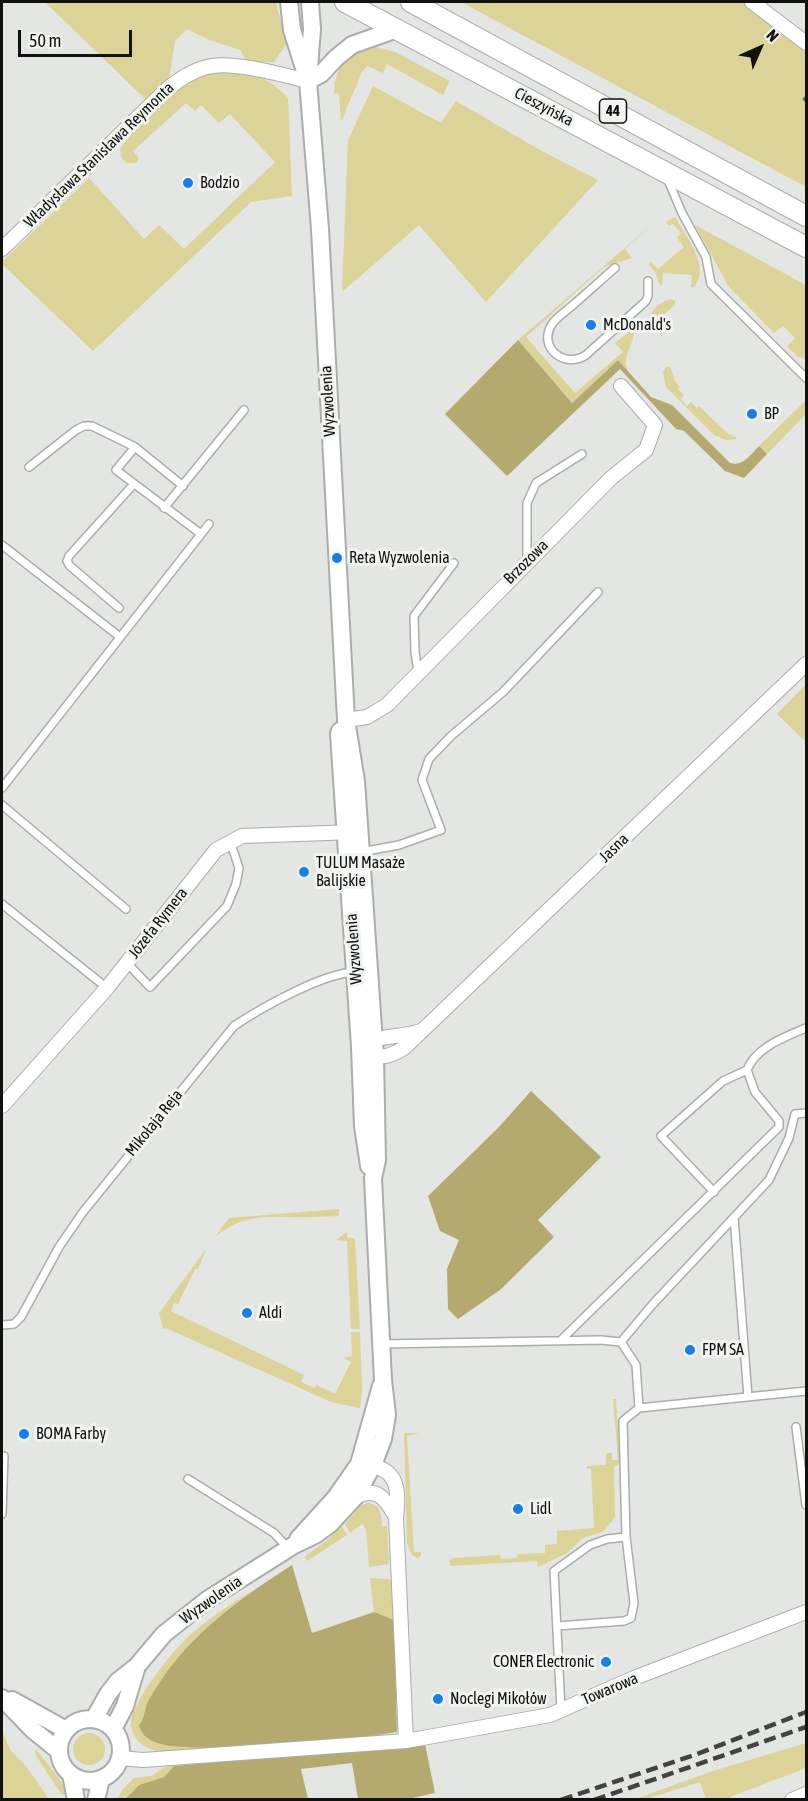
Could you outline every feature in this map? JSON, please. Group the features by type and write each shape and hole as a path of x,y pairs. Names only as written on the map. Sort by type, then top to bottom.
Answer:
{"main road":[{"name":"Cieszyńska","path":"345,2 807,247"},
{"name":"Cieszyńska","path":"415,3 807,216"}],"street":[{"name":"Wyzwolenia","path":"289,2 292,30 308,81"},
{"name":"Wyzwolenia","path":"310,2 312,29 308,81 320,229 346,720 339,734 353,832 367,1043 363,1126 367,1162 373,1178"},
{"path":"752,2 807,43"},
{"path":"308,81 321,74 352,45 397,29"},
{"name":"Władysława Stanisława Reymonta","path":"2,249 167,89 187,74 209,66 233,67 273,72 308,81"},
{"name":"Brzozowa","path":"346,720 367,717 387,705 611,478 646,450 656,425 621,386"},
{"name":"Jasna","path":"375,1058 386,1057 404,1048 807,664"},
{"name":"Józefa Rymera","path":"2,1106 107,988 216,850 242,836 353,832"},
{"name":"Wyzwolenia","path":"291,1546 366,1465 383,1439 386,1427 373,1178 377,1160 375,1058 367,1043 355,972 354,852"},
{"path":"367,1043 407,1036 421,1031"},
{"name":"Wyzwolenia","path":"94,1719 118,1681 137,1666 164,1634 201,1604 291,1546 315,1535 330,1524 355,1497 366,1465"},
{"path":"366,1465 384,1468 395,1482 398,1503 396,1517 406,1741"},
{"path":"355,1497 369,1492 381,1496 396,1517"},
{"name":"Towarowa","path":"120,1758 143,1760 406,1741 508,1723 561,1710 634,1678 807,1612"},
{"name":"Wyzwolenia","path":"113,1729 125,1706 137,1666"},
{"path":"2,1696 66,1730"},
{"path":"2,1696 33,1730 59,1751"},
{"path":"94,1719 104,1722 113,1729 121,1748 120,1758 116,1767 101,1779 80,1779 64,1767 59,1751 61,1739 66,1730 83,1720 94,1719"},
{"path":"71,1774 76,1800"},
{"path":"96,1800 101,1779"},
{"path":"792,1800 807,1794"}],"lane":[{"path":"665,172 682,213 706,257 711,284 807,378"},
{"path":"615,268 553,323 548,340 552,350 561,359 581,358 646,301 648,281"},
{"path":"164,508 244,410"},
{"path":"29,467 76,430 84,426 92,426 135,447 183,486"},
{"path":"135,447 116,470 201,534"},
{"path":"528,560 527,503 536,483 582,454"},
{"path":"119,608 69,566 67,561 133,485"},
{"path":"2,788 209,524"},
{"path":"2,545 120,637"},
{"path":"418,672 414,616 454,563"},
{"path":"354,852 399,845 441,830 422,780 429,759 451,736 503,692 598,592"},
{"path":"2,805 126,909"},
{"path":"127,963 150,987 227,906 236,884 239,868 230,842"},
{"path":"2,904 107,988"},
{"name":"Mikołaja Reja","path":"2,1325 14,1324 21,1317 58,1247 83,1212 234,1026 282,998 343,972 355,972"},
{"path":"561,1340 779,1127 779,1121 755,1092 747,1070 751,1059 780,1039 807,1028"},
{"path":"714,1192 661,1136 723,1082 747,1070"},
{"path":"621,1342 652,1305 769,1180 789,1138 795,1114 807,1113"},
{"path":"734,1217 748,1397"},
{"path":"382,1344 561,1340 621,1342"},
{"path":"621,1342 636,1365 639,1408"},
{"path":"556,1626 624,1621 631,1618 634,1604 626,1537 623,1421 639,1408 807,1391"},
{"path":"795,1427 807,1505"},
{"path":"2,1514 4,1456"},
{"path":"188,1479 291,1546"},
{"path":"561,1710 554,1571 590,1545 607,1539 626,1537"}],"shaded area":[{"path":"45,2 276,2 287,43 274,62 248,63 240,50 209,40 187,29 175,41 169,80 145,99"},
{"path":"461,2 746,2 806,51 806,187"},
{"path":"376,47 393,51 450,81 443,95 387,64 383,73 367,66 362,72 341,122 339,93 334,94 341,66 355,51"},
{"path":"211,73 253,75 270,82 288,98 292,196 251,202 93,351 2,262 89,178 144,239 159,225 184,249 275,162 230,114 219,123 201,105 195,111 186,103 133,151 139,159 136,163 126,163 121,157 120,149 143,122 184,83 197,76"},
{"path":"373,86 441,123 456,101 540,150 598,180 486,302 419,225 342,292 348,140"},
{"path":"661,217 625,249 632,258 604,267 526,337 575,393 623,352 615,343 633,329 633,339 626,358 628,372 618,360 572,403 518,340"},
{"path":"675,217 699,261 699,279 694,287 691,287 692,275 663,273 662,286 649,265 650,261 658,269 684,247 677,238 681,233 673,224 669,226 666,222"},
{"path":"695,225 806,285 806,359 798,357 787,346 795,338 783,326 774,333 729,287"},
{"path":"671,299 675,301 675,305 660,318 657,315 653,318 656,321 648,328 648,318 654,310"},
{"path":"518,340 572,403 618,360 651,397 672,405 730,463 743,461 759,446 767,454 744,478 725,471 684,431 676,429 620,369 507,476 445,414"},
{"path":"670,366 675,381 680,387 678,389 684,395 681,399 687,406 691,402 697,408 699,406 736,439 726,440 714,435 666,387 663,372 666,367"},
{"path":"806,400 806,414 767,454 759,446"},
{"path":"806,684 806,742 777,714"},
{"path":"531,1091 601,1157 538,1220 554,1237 500,1290 458,1319 448,1309 447,1269 459,1240 440,1231 428,1196 498,1128"},
{"path":"339,1209 339,1216 270,1217 242,1221 214,1238 229,1218"},
{"path":"347,1233 347,1238 355,1238 360,1329 351,1329 347,1241 336,1240"},
{"path":"206,1249 198,1269 195,1269 178,1304 174,1303 171,1311 304,1375 301,1382 315,1388 316,1385 335,1394 351,1362 344,1358 352,1356 351,1332 360,1332 362,1388 360,1408 331,1402 166,1328 163,1329 159,1313"},
{"path":"613,1399 616,1399 620,1463 614,1467 615,1517 603,1532 583,1538 567,1553 538,1567 537,1561 450,1566 449,1561 453,1558 500,1555 501,1559 517,1558 518,1554 545,1553 545,1545 557,1544 557,1531 594,1528 591,1469 586,1468 587,1466 606,1465 606,1453 612,1453 612,1460 618,1460"},
{"path":"404,1433 419,1433 407,1436 414,1552 421,1552 421,1556 417,1558 412,1555 407,1544"},
{"path":"367,1503 378,1508 382,1526 387,1526 389,1564 369,1567 366,1529 362,1524 350,1533 345,1524 360,1506"},
{"path":"342,1526 347,1535 307,1561 304,1557"},
{"path":"292,1565 312,1633 374,1612 394,1620 397,1732 333,1742 210,1751 204,1748 166,1745 148,1739 142,1733 139,1725 150,1697 177,1659 222,1614"},
{"path":"370,1578 389,1579 394,1584 394,1620 374,1612"},
{"path":"252,1591 204,1633 171,1668 148,1704 142,1721 163,1744 204,1748 210,1751 164,1752 143,1745 133,1733 132,1716 153,1678 172,1653 195,1630"},
{"path":"2,1731 11,1751 26,1766 49,1799 2,1799"},
{"path":"89,1733 100,1738 105,1749 100,1760 89,1765 78,1760 73,1749 78,1738"},
{"path":"806,1743 806,1768 730,1797 731,1799 706,1799 700,1782 646,1799 635,1799 713,1771"},
{"path":"425,1744 435,1793 408,1799 358,1799 352,1763 301,1769 308,1799 124,1800 139,1785 164,1777 174,1766"},
{"path":"36,1749 61,1781 67,1796 61,1794 35,1754"},
{"path":"174,1766 164,1777 139,1785 124,1799 117,1800 122,1790 134,1778 152,1776 162,1768"}],"railway":[{"path":"561,1800 697,1754 806,1712"},
{"path":"594,1800 806,1727"}],"place":[{"name":"Bodzio","path":"188,183"},
{"name":"McDonald's","path":"591,325"},
{"name":"BP","path":"752,414"},
{"name":"Reta Wyzwolenia","path":"337,558"},
{"name":"TULUM Masaże Balijskie","path":"304,872"},
{"name":"Aldi","path":"247,1313"},
{"name":"FPM SA","path":"690,1350"},
{"name":"BOMA Farby","path":"24,1434"},
{"name":"Lidl","path":"518,1509"},
{"name":"CONER Electronic","path":"606,1662"},
{"name":"Noclegi Mikołów","path":"438,1699"}]}
